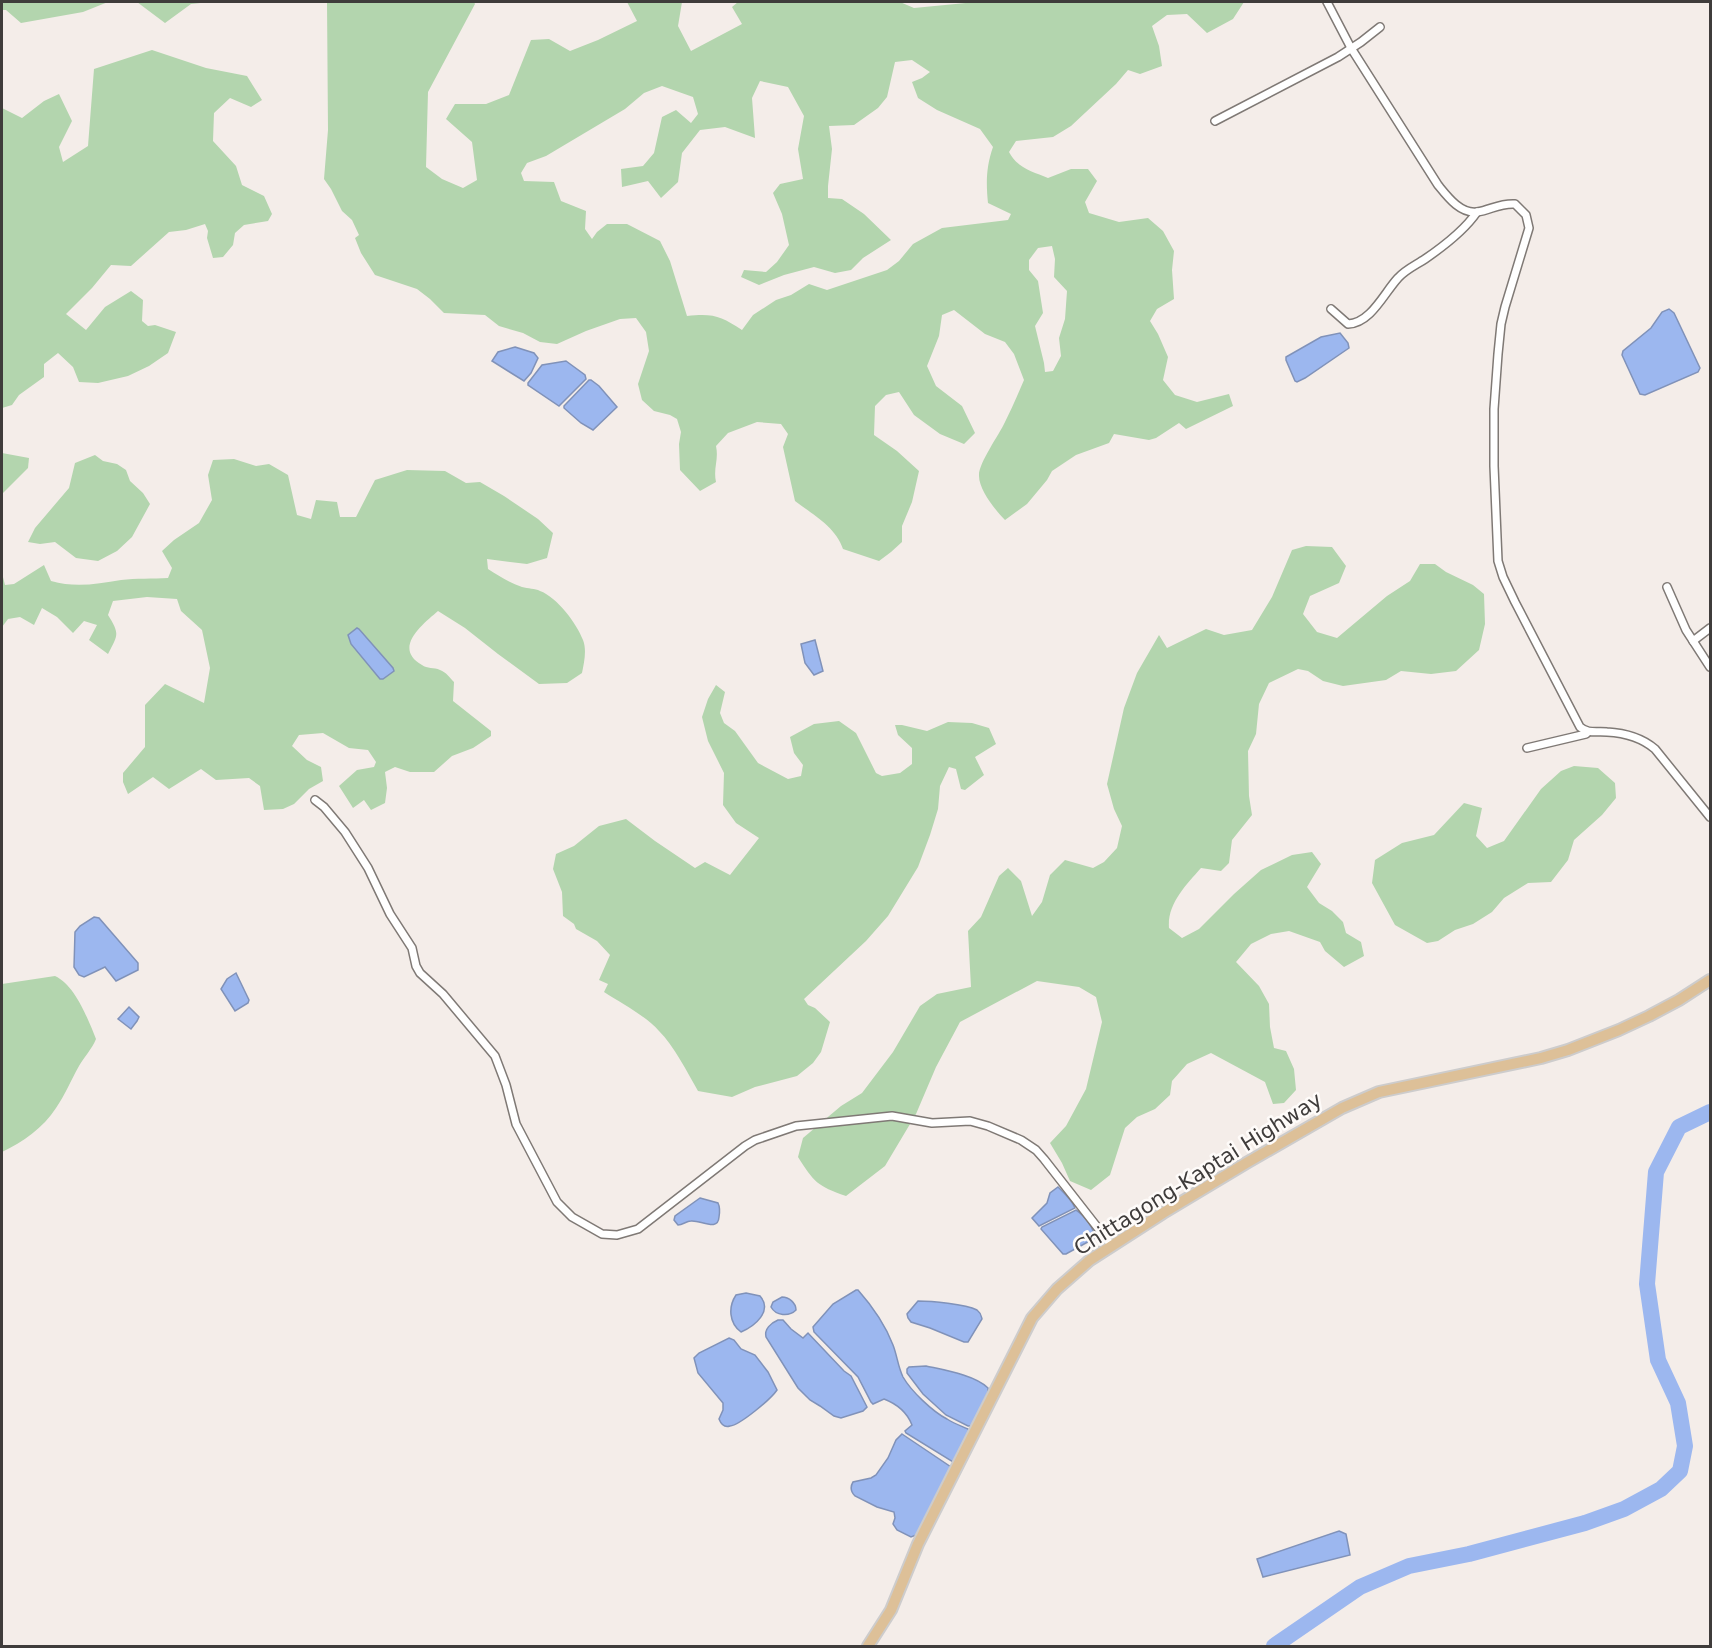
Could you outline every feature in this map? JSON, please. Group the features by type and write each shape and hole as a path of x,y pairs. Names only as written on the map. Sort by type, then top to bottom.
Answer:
{"main road":[{"name":"Chittagong-Kaptai Highway","path":"868,1647 891,1610 918,1544 1032,1318 1057,1289 1090,1260 1238,1167 1342,1108 1379,1092 1541,1058 1568,1050 1649,1016 1710,980"}],"street":[{"path":"1327,2 1351,48 1438,185 1453,203 1470,212 1477,212 1503,203 1515,204 1526,215 1529,228 1505,307 1498,354 1494,409 1498,561 1515,602 1580,727 1588,732"},
{"path":"1215,121 1304,76 1351,48 1380,27"},
{"path":"1331,309 1348,324 1353,324 1365,317 1399,276 1468,225 1477,212"},
{"path":"1667,587 1686,630 1710,667"},
{"path":"1693,641 1710,628"},
{"path":"1527,748 1557,742 1588,732 1605,731 1639,738 1655,748 1710,818"},
{"path":"315,800 345,832 368,868 390,914 412,948 420,973 443,994 493,1052 506,1085 516,1124 556,1202 567,1214 591,1228 602,1234 610,1235 638,1229 746,1146 774,1133 796,1126 892,1116 932,1123 970,1121 1021,1140 1036,1150 1044,1159 1112,1246"}],"green space":[{"path":"2,2 108,2 83,12 21,23 6,10 2,10"},
{"path":"137,2 210,2 191,4 165,23"},
{"path":"327,2 474,2 475,4 428,92 426,167 442,179 463,188 477,180 472,142 446,119 455,104 486,104 509,95 531,40 549,39 570,51 637,21 627,2 682,2 678,26 691,51 742,24 732,7 738,2 900,2 914,8 976,2 1244,2 1233,19 1207,33 1187,14 1167,15 1152,26 1159,46 1162,66 1140,74 1128,70 1071,126 1053,137 1016,141 1009,152 1021,166 1048,178 1071,169 1088,169 1097,181 1085,202 1089,213 1119,222 1148,218 1163,231 1174,251 1172,270 1174,299 1157,309 1150,321 1168,357 1163,380 1175,395 1197,402 1229,394 1233,406 1186,429 1179,423 1149,440 1114,434 1109,443 1076,455 1052,471 1027,504 1005,520 985,494 979,476 985,457 1008,417 1024,380 1014,354 1005,342 985,334 954,310 942,315 939,336 927,366 936,386 962,406 975,433 964,444 940,434 914,415 899,392 886,395 875,406 874,435 897,451 919,471 912,502 902,526 902,542 879,561 843,549 840,541 829,528 795,501 783,447 788,434 781,424 757,422 728,433 716,446 716,482 700,491 680,470 681,432 677,419 654,411 642,400 638,384 649,351 646,332 636,318 620,319 557,344 540,342 523,333 499,326 485,315 444,313 417,289 375,275 361,253 355,238 359,235 352,220 342,211 324,179 328,130","holes":["912,60 930,72 912,82 918,98 937,110 980,129 993,147 987,175 988,203 1011,214 1008,220 942,228 913,244 899,261 887,270 827,290 809,284 791,295 776,300 753,315 742,330 716,317 687,316 670,261 660,241 627,224 607,224 592,239 585,229 586,211 561,201 554,182 524,181 521,173 527,163 546,156 625,109 644,93 662,86 693,97 698,114 691,123 676,110 662,117 654,153 643,166 621,169 622,187 648,181 661,198 678,182 682,153 700,130 725,127 755,138 752,98 760,81 788,87 804,116 798,149 803,179 780,184 773,193 782,214 789,245 777,262 766,272 744,270 741,277 759,285 814,267 835,273 851,270 863,258 891,240 864,214 842,199 828,198 832,149 829,126 854,125 878,108 887,97 895,62","1052,246 1055,259 1054,277 1067,291 1065,319 1059,338 1061,356 1053,371 1045,372 1035,326 1043,313 1038,281 1029,270 1029,260 1038,248"]},
{"path":"152,50 206,68 247,76 262,100 251,107 230,98 214,113 213,141 236,166 242,185 264,196 272,214 268,221 244,225 235,233 233,245 223,257 213,258 205,224 169,232 131,266 111,265 66,314 86,330 105,307 131,291 143,300 142,321 148,326 155,325 176,332 168,353 128,376 98,383 79,382 73,367 58,353 44,364 44,377 19,395 12,405 2,408 2,108 22,118 44,101 59,94 72,121 59,147 63,162 88,146 94,69"},
{"path":"2,453 29,458 28,468 2,494"},
{"path":"95,455 103,461 117,464 126,470 130,481 143,493 150,504 132,537 117,551 98,561 76,558 55,542 40,544 28,542 35,528 69,488 75,463"},
{"path":"234,459 256,466 269,464 288,475 297,515 311,519 316,500 337,502 340,517 356,517 375,480 407,470 445,471 466,483 480,482 504,496 538,519 553,533 547,558 527,564 487,559 488,569 524,588 546,594 559,605 576,626 583,640 585,652 582,673 567,683 539,684 465,628 438,611 413,636 410,651 413,658 422,665 438,669 448,675 454,682 453,701 491,731 491,736 473,748 452,756 434,772 410,772 395,767 385,772 387,788 385,803 371,810 364,800 353,808 339,786 357,770 374,767 376,762 368,750 349,748 323,733 299,735 292,746 307,760 321,767 323,781 309,789 294,804 283,809 264,810 260,786 249,778 216,780 201,769 169,789 153,777 128,794 123,782 123,773 145,747 145,705 165,684 204,703 210,668 202,630 181,611 177,599 147,597 113,601 108,615 116,634 108,654 89,640 97,625 84,621 73,633 57,617 42,608 34,625 20,617 8,619 2,627 2,573 5,585 14,584 44,565 51,581 69,584 86,585 127,579 168,578 172,568 162,551 199,523 212,500 208,475 213,460"},
{"path":"1306,546 1332,547 1346,566 1339,583 1310,596 1303,614 1317,632 1337,638 1387,596 1410,581 1420,564 1435,564 1473,585 1484,594 1485,624 1479,650 1456,671 1431,674 1401,671 1386,680 1343,686 1323,681 1308,671 1298,669 1269,683 1259,704 1256,734 1248,751 1249,796 1252,815 1232,840 1229,863 1221,871 1201,868 1174,903 1169,928 1182,938 1199,929 1261,870 1292,855 1312,852 1321,864 1307,887 1319,903 1343,922 1346,933 1361,942 1364,956 1344,967 1325,951 1320,942 1289,931 1271,934 1251,944 1236,962 1259,986 1269,1004 1274,1048 1286,1051 1294,1069 1296,1090 1284,1103 1273,1104 1265,1082 1211,1053 1187,1064 1172,1081 1170,1095 1155,1109 1137,1117 1125,1128 1110,1175 1091,1190 1070,1181 1050,1143 1066,1126 1086,1089 1102,1022 1096,997 1079,987 1037,981 960,1022 936,1067 916,1114 885,1166 846,1196 817,1182 798,1157 803,1138 841,1106 862,1093 893,1052 920,1006 937,994 971,987 968,931 981,917 999,876 1008,868 1021,881 1032,916 1042,902 1050,875 1065,860 1093,868 1104,862 1117,848 1122,826 1114,809 1107,784 1124,708 1137,673 1159,635 1167,648 1206,629 1224,635 1252,630 1272,597 1292,550"},
{"path":"716,685 725,692 720,713 724,723 735,731 758,763 788,779 801,776 803,765 794,753 790,737 814,724 839,721 856,733 876,773 882,776 900,773 912,764 912,748 898,735 895,725 927,731 948,722 972,723 989,728 996,744 975,757 984,775 965,790 961,789 956,769 949,767 940,786 938,809 918,867 888,916 866,941 804,999 808,1005 815,1008 830,1022 821,1052 813,1063 797,1076 755,1087 732,1097 698,1091 665,1037 654,1025 604,992 608,984 599,980 610,955 597,941 576,929 574,924 563,916 562,892 553,869 556,854 574,846 599,826 626,819 695,868 705,862 730,875 759,838 736,823 723,805 724,773 708,741 702,717"},
{"path":"1574,766 1598,768 1615,783 1616,798 1602,815 1574,840 1568,860 1551,882 1528,883 1504,898 1492,912 1438,941 1427,943 1395,925 1372,883 1375,860 1402,843 1434,835 1464,803 1482,808 1476,836 1487,848 1504,841 1541,789 1561,771"},
{"path":"55,976 62,980 75,995 96,1039 51,1115 32,1134 2,1152 2,984"}],"water":[{"path":"1669,309 1674,313 1700,368 1698,372 1645,395 1640,394 1622,355 1623,351 1651,328 1662,312"},
{"path":"1340,333 1349,348 1305,378 1295,381 1286,357 1321,337"},
{"path":"515,347 534,353 538,358 531,373 524,381 492,361 498,352"},
{"path":"566,361 585,375 586,379 559,406 528,383 542,365"},
{"path":"589,380 599,386 617,407 593,430 564,408"},
{"path":"357,628 393,668 394,671 383,679 380,679 351,644 348,635"},
{"path":"815,640 823,671 814,675 805,663 801,644"},
{"path":"94,917 99,918 138,963 138,970 116,981 105,967 84,977 79,975 74,967 75,932"},
{"path":"236,973 249,1000 235,1011 221,989 227,979"},
{"path":"129,1007 139,1017 131,1029 118,1019"},
{"path":"1058,1187 1075,1208 1039,1226 1032,1218 1047,1203 1050,1193"},
{"path":"700,1198 718,1203 720,1211 716,1224 691,1221 678,1225 674,1220 675,1216"},
{"path":"1076,1210 1088,1222 1095,1238 1063,1254 1041,1229"},
{"path":"856,1290 869,1303 890,1337 901,1373 911,1388 935,1411 970,1432 955,1461 953,1462 906,1433 905,1431 912,1425 897,1406 884,1399 873,1404 858,1377 814,1332 813,1327 833,1304"},
{"path":"746,1293 760,1296 764,1307 757,1322 741,1332 732,1320 731,1310 736,1295"},
{"path":"782,1297 792,1301 796,1310 779,1314 773,1310 771,1307 773,1302"},
{"path":"918,1301 948,1303 972,1308 981,1314 982,1319 968,1342 964,1342 911,1322 907,1314"},
{"path":"778,1320 783,1320 803,1338 808,1333 851,1376 867,1407 863,1411 841,1418 834,1416 810,1400 798,1388 766,1337 766,1331"},
{"path":"729,1338 734,1340 741,1349 755,1355 768,1372 777,1390 748,1417 735,1425 726,1426 719,1419 723,1403 698,1373 694,1358 699,1353"},
{"path":"926,1366 967,1376 988,1388 972,1426 946,1415 923,1394 907,1373 909,1367"},
{"path":"902,1434 951,1467 919,1534 911,1537 897,1530 893,1524 894,1512 877,1507 855,1496 851,1489 853,1482 876,1475 888,1458 896,1440"},
{"path":"1339,1531 1346,1534 1350,1555 1263,1577 1257,1559"}],"waterway":[{"path":"1274,1646 1360,1587 1409,1566 1469,1554 1585,1523 1624,1509 1661,1489 1680,1471 1685,1446 1678,1403 1658,1360 1647,1284 1656,1172 1679,1127 1710,1112"}]}
